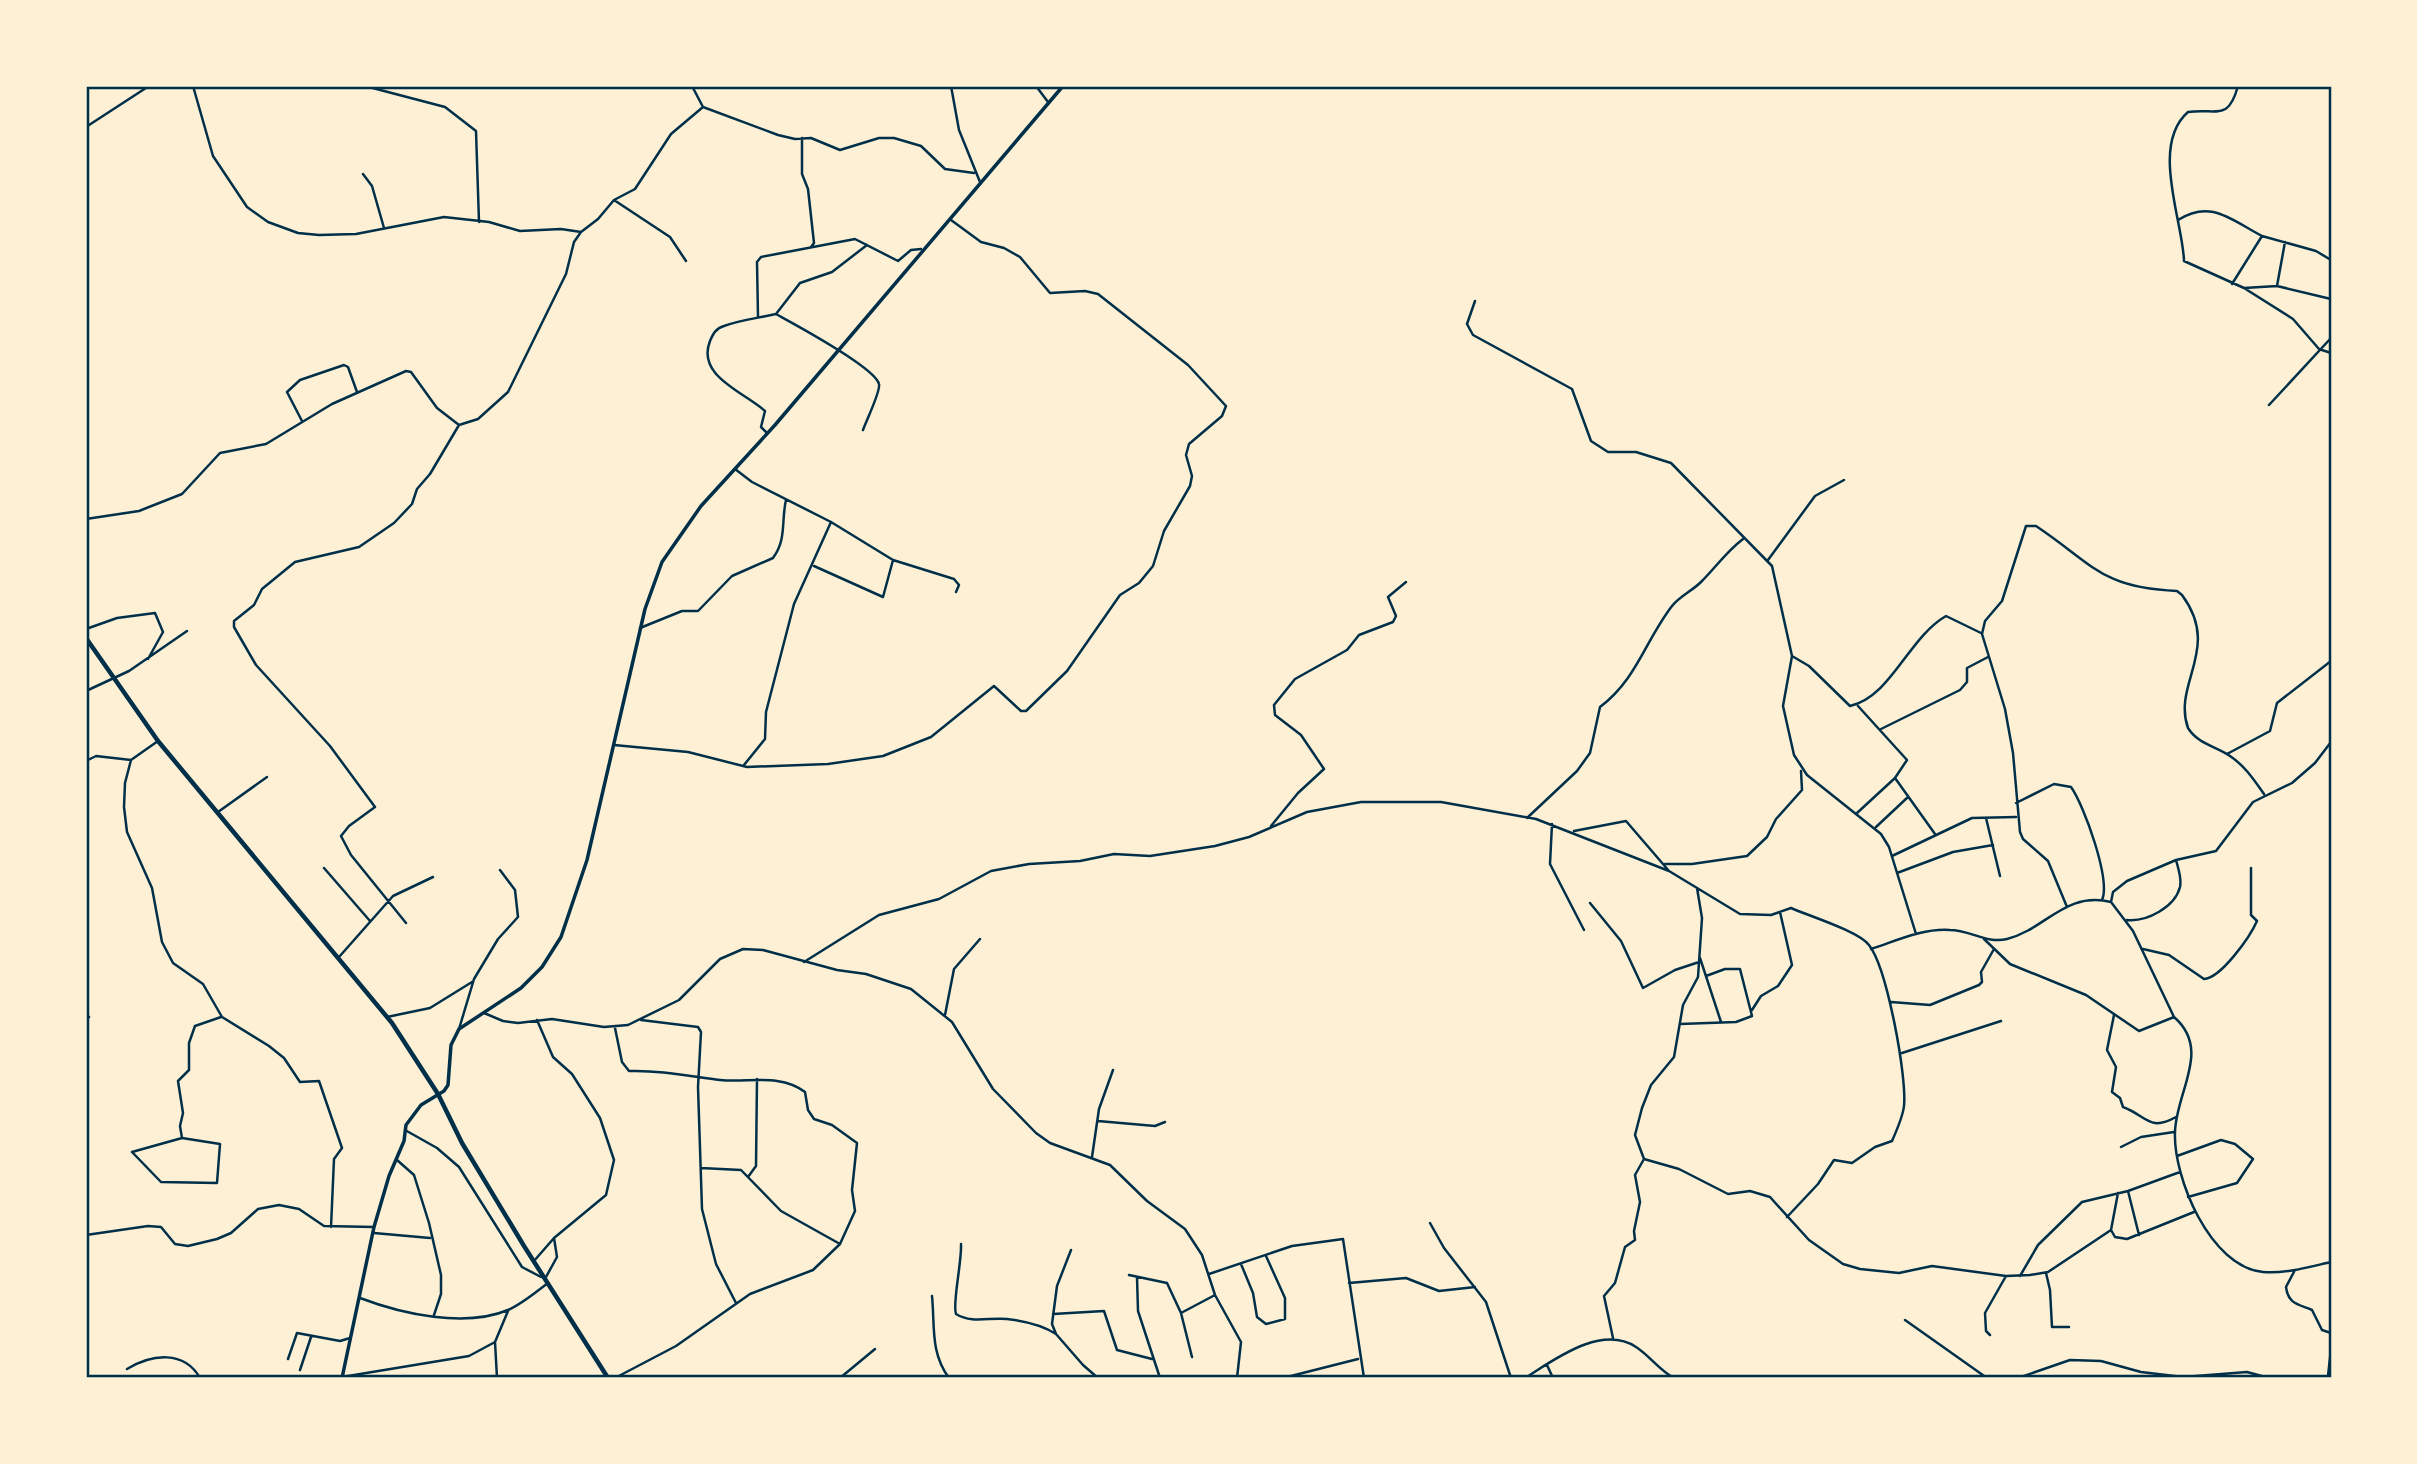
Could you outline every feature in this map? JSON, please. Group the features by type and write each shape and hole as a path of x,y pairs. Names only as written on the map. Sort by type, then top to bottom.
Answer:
{"highway":[{"path":"86,638 159,741 387,1017 438,1094 462,1143 608,1378"}],"main road":[{"path":"342,1378 374,1230 405,1130 414,1112 448,1085 451,1045 458,1029 521,988 555,949 576,897 587,860 640,628 653,581 662,562 701,506 839,350 921,249 950,219 1063,86"}],"street":[{"path":"86,127 149,86"},
{"path":"193,86 210,149 247,207 262,219 298,233 356,234 433,217 479,222 527,232 561,229 581,232"},
{"path":"365,86 445,107 476,131 479,222"},
{"path":"692,86 703,107 778,135 811,138 840,150 879,138 894,138 921,146 945,169 974,173"},
{"path":"951,86 959,130 974,173 980,182"},
{"path":"1036,86 1048,102"},
{"path":"2238,86 2232,106 2227,110 2188,112 2183,117 2171,148 2172,202 2178,220 2184,261 2244,288 2293,319 2319,349 2331,353"},
{"path":"406,923 351,855 341,836 349,826 375,807 330,746 256,666 234,628 234,621 254,605 262,589 295,562 359,547 394,523 412,504 417,489 430,474 459,425 478,419 508,392 565,274 574,242 581,232 598,219 614,200 635,189 671,134 703,107"},
{"path":"802,138 802,174 808,189 814,226 814,243 811,247"},
{"path":"363,174 372,186 384,228"},
{"path":"614,200 670,237 686,261"},
{"path":"2178,220 2204,208 2218,212 2262,236 2286,242 2331,260"},
{"path":"614,745 688,752 744,766 828,764 906,748 930,737 993,686 1021,711 1026,711 1067,671 1120,595 1139,583 1153,566 1164,531 1190,486 1192,476 1186,455 1189,444 1222,416 1226,407 1188,365 1098,294 1085,291 1049,293 1020,257 981,242 950,219"},
{"path":"2232,284 2262,236"},
{"path":"758,317 758,260 855,239 898,261 911,250 921,249"},
{"path":"2277,286 2286,242"},
{"path":"776,314 800,282 832,272 867,245"},
{"path":"2244,288 2277,286 2331,299"},
{"path":"1475,301 1467,324 1473,335 1572,389 1591,441 1608,453 1636,452 1671,463 1710,500 1743,539 1768,560 1775,573 1779,606 1792,656 1783,706 1788,733 1800,768 1802,790 1776,819 1767,837 1747,856 1692,864 1665,864"},
{"path":"767,433 761,427 765,411 729,386 706,355 717,329 776,314 839,350 880,385 863,430"},
{"path":"2269,405 2331,338"},
{"path":"302,421 287,392 300,380 344,365 348,368 358,393"},
{"path":"86,519 139,511 182,494 220,453 257,447 358,393 409,371 437,408 459,425"},
{"path":"735,469 893,560 954,579 958,585 956,592"},
{"path":"1768,560 1815,496 1844,480"},
{"path":"640,628 682,611 698,611 732,576 773,558 785,531 783,512 786,499"},
{"path":"744,766 765,739 766,712 794,604 814,566 831,522"},
{"path":"2067,907 2048,860 2023,839 2017,817 2013,753 2005,709 1982,634 1985,621 2002,601 2024,530 2030,525 2091,569 2114,581 2139,589 2177,591 2187,602 2200,645 2187,690 2186,722 2192,736 2227,754 2246,769 2264,794"},
{"path":"1527,818 1586,761 1593,747 1600,707 1616,695 1633,674 1674,603 1702,582 1727,550 1743,539"},
{"path":"814,566 883,597 893,560"},
{"path":"1268,829 1298,793 1324,769 1301,735 1275,715 1274,705 1295,679 1347,650 1359,635 1393,622 1396,616 1388,597 1406,582"},
{"path":"86,629 117,618 155,613 163,632 148,659"},
{"path":"1792,656 1809,666 1846,705 1856,705 1887,682 1912,645 1940,619 1949,615 1982,634"},
{"path":"86,691 114,680 187,631"},
{"path":"1881,729 1961,690 1967,682 1966,668 1988,657"},
{"path":"2227,754 2264,736 2273,724 2277,703 2331,661"},
{"path":"1856,705 1907,759 1895,778 1857,813"},
{"path":"86,761 90,757 131,760 159,741"},
{"path":"2111,902 2113,892 2127,881 2176,860 2216,851 2248,807 2264,794 2292,783 2315,762 2331,742"},
{"path":"86,750 90,757"},
{"path":"131,760 125,783 124,821 152,888 162,942 173,963 203,984 222,1017 284,1058 300,1082 319,1081 342,1148 334,1160 331,1227"},
{"path":"1800,768 1876,827 1892,856 1916,934"},
{"path":"218,812 267,777"},
{"path":"1895,778 1935,834"},
{"path":"2016,803 2054,784 2071,787 2082,805 2091,834 2105,888 2102,900"},
{"path":"1876,827 1908,797"},
{"path":"804,962 879,915 939,899 991,871 1029,864 1080,861 1114,854 1150,856 1215,846 1268,829 1307,812 1361,802 1441,802 1552,824 1669,871 1740,914 1764,916 1793,909 1855,936 1871,949 1891,1002 1890,1016 1902,1053 1904,1108 1893,1140 1850,1163 1834,1160 1818,1184 1787,1217"},
{"path":"1892,856 1972,818 2017,817"},
{"path":"1986,818 2000,876"},
{"path":"1572,832 1626,821 1669,871"},
{"path":"1552,824 1550,864 1584,930"},
{"path":"1897,873 1953,852 1993,845"},
{"path":"2126,919 2146,917 2174,900 2180,886 2176,860"},
{"path":"324,868 370,921"},
{"path":"2143,950 2166,953 2204,979 2215,976 2246,939 2257,921 2251,915 2251,868"},
{"path":"458,1029 474,979 498,939 519,914 515,890 500,870"},
{"path":"339,957 387,902 401,890 433,877"},
{"path":"1644,1159 1636,1136 1639,1119 1651,1085 1674,1057 1685,1000 1698,977 1702,918 1696,887"},
{"path":"1871,949 1916,934 1951,929 1984,939 2000,940 2017,936 2067,907 2085,900 2111,902 2126,919 2174,1017 2186,1029 2193,1050 2176,1116 2175,1132 2180,1172 2194,1212 2204,1229 2242,1264 2261,1272 2295,1270 2331,1262"},
{"path":"1590,903 1620,941 1643,988 1699,960"},
{"path":"1680,1024 1721,1023 1749,1018 1762,996 1778,986 1792,965 1780,912"},
{"path":"945,1015 954,969 980,939"},
{"path":"1984,939 2010,964 2086,995 2139,1031 2174,1017"},
{"path":"484,1013 503,1021 561,1019 615,1027 641,1020 679,1000 711,967 730,953 751,948 886,980 922,995 945,1015 993,1089 1037,1133 1050,1143 1092,1157 1115,1169 1142,1197 1180,1223 1202,1255 1215,1295 1241,1342 1237,1378"},
{"path":"1891,1002 1930,1005 1979,985 1982,982 1982,970 1994,949"},
{"path":"1699,960 1721,1023"},
{"path":"1706,976 1740,969 1752,1010"},
{"path":"387,1017 439,1005 474,979"},
{"path":"2115,1015 2107,1050 2116,1067 2112,1092 2120,1098 2123,1107 2152,1123 2159,1125 2176,1116"},
{"path":"182,1138 180,1126 183,1113 178,1081 189,1070 190,1036 195,1026 222,1017"},
{"path":"534,1261 554,1238 606,1195 614,1154 600,1118 572,1074 553,1057 537,1020"},
{"path":"641,1020 698,1027 702,1053 702,1209 710,1247 736,1303"},
{"path":"1902,1053 2001,1021"},
{"path":"615,1027 622,1062 629,1071 700,1075 727,1080 757,1077 801,1089 814,1119 828,1123 856,1141 857,1161 852,1190 855,1211 840,1244 813,1270 750,1294 676,1346 615,1378"},
{"path":"1092,1157 1103,1095 1113,1070"},
{"path":"748,1177 756,1166 757,1077"},
{"path":"1098,1121 1155,1126 1165,1122"},
{"path":"405,1130 437,1148 459,1167 522,1266 547,1281"},
{"path":"2120,1147 2141,1137 2175,1132"},
{"path":"182,1138 219,1144 218,1183 161,1182 132,1152 182,1138"},
{"path":"2177,1156 2221,1140 2235,1144 2250,1154 2253,1160 2238,1183 2188,1197"},
{"path":"397,1159 414,1175 419,1186 441,1279 434,1315"},
{"path":"1644,1159 1679,1170 1728,1194 1750,1191 1770,1197 1809,1240 1839,1262 1854,1267 1899,1273 1932,1266 2006,1276 2046,1273 2111,1230 2118,1193"},
{"path":"1613,1338 1604,1296 1615,1283 1625,1247 1635,1240 1634,1229 1640,1202 1634,1175 1644,1159"},
{"path":"701,1168 737,1168 781,1211 840,1244"},
{"path":"2020,1276 2038,1245 2070,1212 2086,1201 2128,1191 2180,1172"},
{"path":"2128,1191 2139,1235"},
{"path":"86,1236 148,1226 161,1227 176,1244 184,1247 218,1239 230,1233 258,1209 279,1205 299,1209 315,1221 331,1227 431,1238"},
{"path":"2111,1230 2118,1239 2139,1235 2194,1212"},
{"path":"1430,1223 1444,1248 1486,1302 1511,1378"},
{"path":"359,1297 434,1315 477,1318 509,1310 547,1281 557,1257 554,1238"},
{"path":"1208,1274 1317,1241 1343,1239 1358,1359 1364,1378"},
{"path":"961,1244 962,1265 954,1307 956,1314 969,1319 1007,1319 1044,1327 1056,1334 1098,1378"},
{"path":"1056,1334 1053,1314 1057,1286 1071,1250"},
{"path":"1241,1264 1254,1293 1257,1317 1266,1324 1278,1323 1285,1319 1285,1298 1266,1256"},
{"path":"2295,1270 2286,1287 2290,1300 2312,1310 2322,1330 2331,1333"},
{"path":"2046,1273 2050,1287 2052,1327 2069,1326"},
{"path":"1129,1275 1167,1283 1181,1313 1192,1357"},
{"path":"1990,1335 1986,1331 1984,1313 2006,1276"},
{"path":"1137,1277 1138,1311 1160,1378"},
{"path":"1349,1283 1406,1278 1439,1291 1475,1287"},
{"path":"1181,1313 1215,1295"},
{"path":"932,1296 931,1323 936,1349 940,1365 949,1378"},
{"path":"342,1378 463,1358 495,1342 509,1310"},
{"path":"1053,1314 1104,1311 1117,1350 1152,1359"},
{"path":"1905,1320 1987,1378"},
{"path":"288,1359 296,1334 340,1341 350,1338"},
{"path":"300,1370 311,1337"},
{"path":"1525,1378 1573,1351 1613,1338 1635,1346 1674,1378"},
{"path":"495,1342 496,1378"},
{"path":"840,1378 875,1349"},
{"path":"2302,1378 2328,1377 2331,1349"},
{"path":"127,1369 145,1360 165,1357 191,1364 200,1378"},
{"path":"1283,1378 1358,1359"},
{"path":"2018,1378 2070,1360 2101,1362 2141,1372 2183,1377 2247,1372 2269,1378"},
{"path":"1547,1365 1553,1378"}]}
